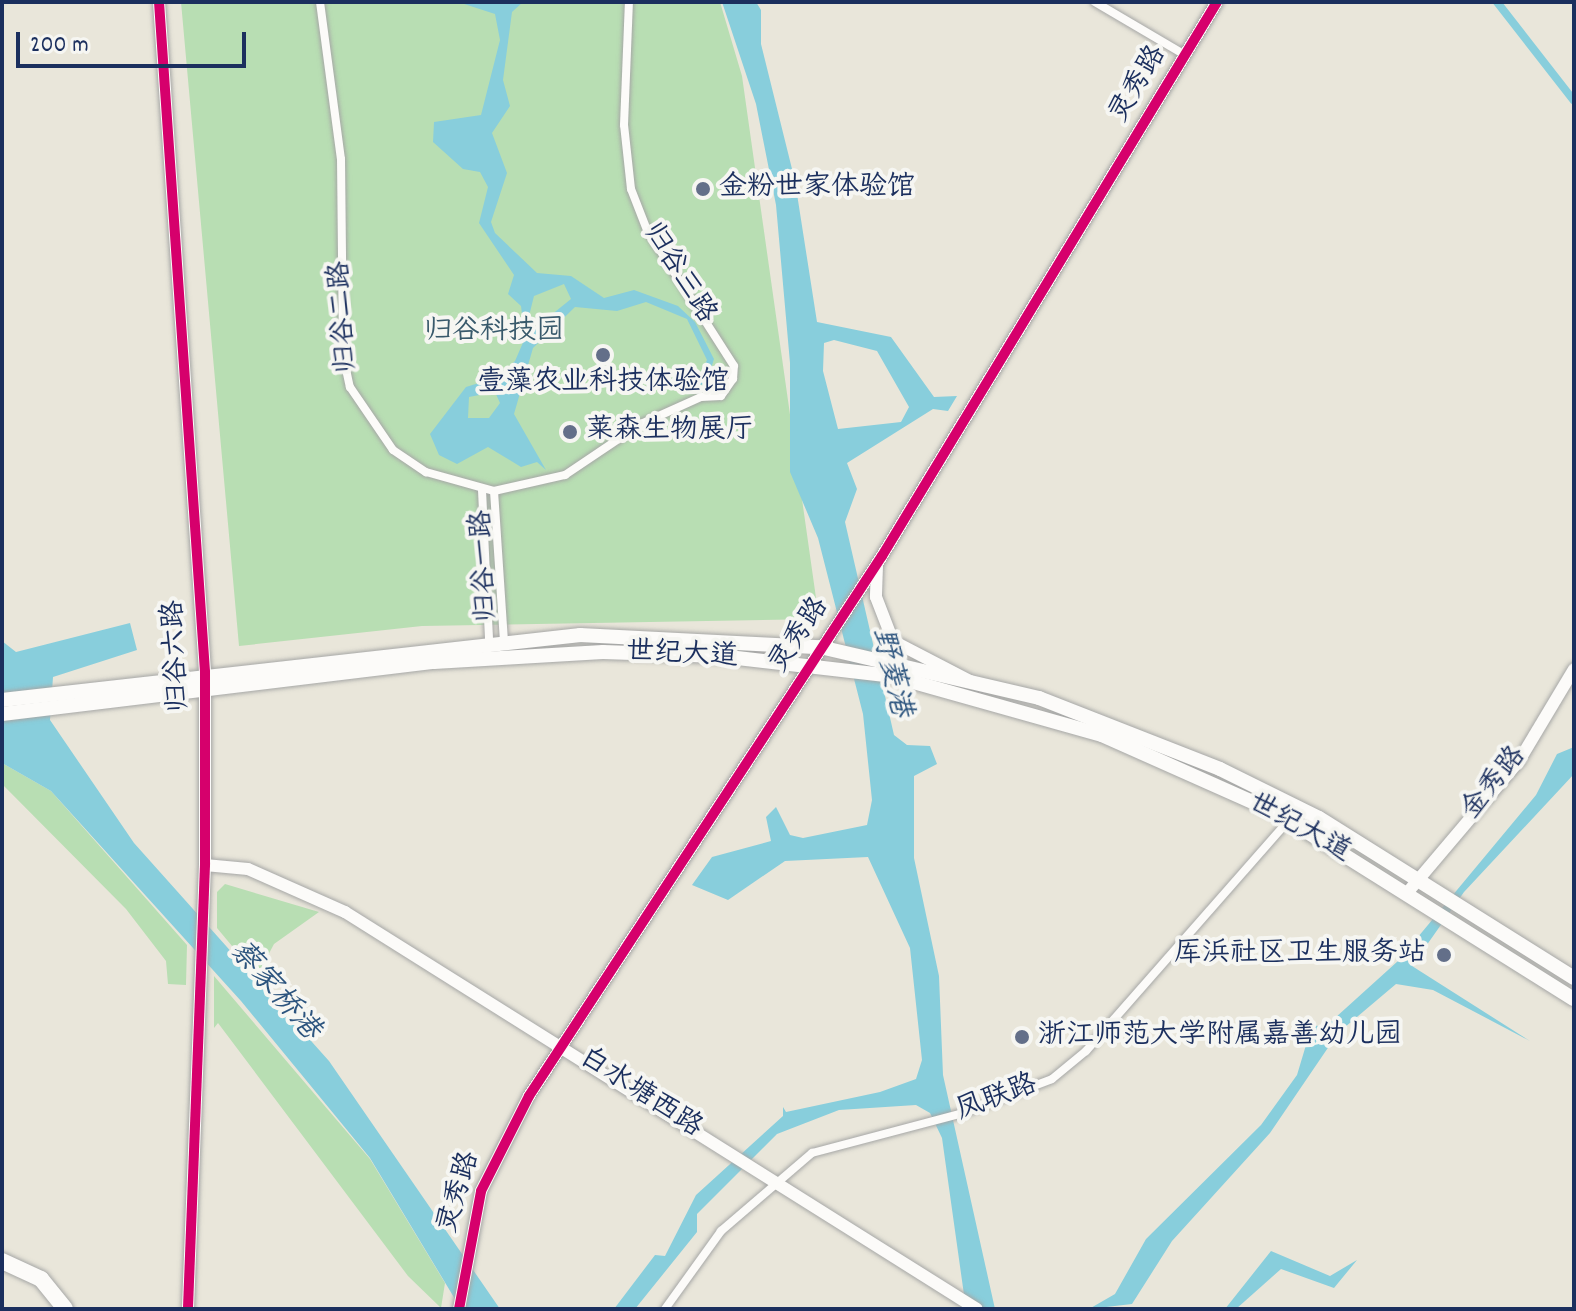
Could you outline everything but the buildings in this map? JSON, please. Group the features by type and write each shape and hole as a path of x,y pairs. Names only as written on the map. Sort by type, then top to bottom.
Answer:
{"highway":[{"path":"2,1261 41,1279 65,1309"},
{"path":"2,1270 27,1279 54,1309"}],"main road":[{"name":"世纪大道","path":"2,700 205,672 580,635 820,647 1102,735 1289,820 1574,999"},
{"name":"世纪大道","path":"2,714 434,662 603,652 894,670 972,682 1107,722 1220,769 1416,877 1574,978"}],"street":[{"name":"归谷六路","path":"159,2 205,672 204,919 188,1309"},
{"name":"归谷二路","path":"320,2 341,159 342,341 350,387 393,450 426,472 494,491 565,475 641,424 701,397 721,396"},
{"name":"归谷三路","path":"629,2 624,125 631,189 647,230 734,366 721,396"},
{"path":"1095,2 1185,55"},
{"name":"灵秀路","path":"459,1309 467,1246 499,1147 820,647 877,564 1217,2"},
{"name":"归谷一路","path":"482,490 497,641"},
{"name":"归谷一路","path":"494,491 497,641"},
{"path":"877,564 876,597 893,641 972,682"},
{"name":"金秀路","path":"1407,893 1416,877 1519,761 1574,669"},
{"name":"凤联路","path":"665,1309 721,1231 772,1179 829,1145 960,1114 1052,1079 1086,1051 1289,820"},
{"name":"白水塘西路","path":"205,865 290,883 562,1045 977,1309"}],"green space":[{"name":"归谷科技园","path":"181,2 720,2 742,76 819,619 422,626 239,646"},
{"path":"2,763 51,791 187,945 186,985 168,984 166,961 126,909 2,784"},
{"path":"225,884 319,912 274,944 257,976 217,928 217,892"},
{"path":"214,976 370,1159 445,1283 441,1308 408,1276 218,1023 214,1028"}],"water":[{"path":"458,2 523,2 512,12 503,80 510,106 492,133 507,173 491,222 495,233 537,273 571,276 604,298 634,290 678,306 695,322 714,359 706,384 694,386 707,360 687,319 646,302 617,311 575,307 533,348 514,414 546,470 537,462 521,467 488,447 457,464 439,455 430,434 466,387 498,377 515,361 525,338 521,306 508,294 514,275 479,223 488,187 480,172 463,169 433,142 434,122 481,115 500,40 495,14","holes":["564,284 571,299 535,328 528,320 534,296","495,392 500,403 489,418 468,418 469,397"]},
{"path":"722,2 756,2 761,10 761,44 795,181 817,322 891,337 934,397 957,396 948,411 933,409 847,463 857,489 845,522 894,735 907,745 930,746 937,764 914,776 914,858 939,976 943,1075 995,1309 966,1309 942,1138 930,1113 916,1105 839,1110 777,1134 697,1214 697,1232 635,1309 614,1309 655,1255 665,1256 696,1195 783,1116 783,1107 786,1112 880,1092 916,1079 922,1060 910,948 868,857 785,861 728,900 692,885 712,857 771,841 766,817 776,807 790,835 803,838 867,825 872,800 863,714 818,538 790,472 790,363 776,205 756,104","holes":["834,340 877,351 909,407 901,422 838,429 823,371 824,343"]},
{"path":"130,623 137,650 53,677 50,720 134,843 329,1061 500,1309 461,1309 370,1158 241,1001 51,791 2,763 2,641 16,652"},
{"path":"1574,747 1574,774 1464,892 1412,966 1530,1041 1433,990 1396,984 1338,1033 1270,1133 1172,1241 1132,1304 1089,1309 1115,1294 1146,1239 1261,1125 1297,1075 1312,1025 1325,1027 1398,961 1536,795 1557,754"},
{"path":"1271,1251 1330,1276 1357,1260 1334,1288 1281,1269 1236,1309 1225,1309"}],"waterway":[{"path":"1497,2 1574,101"}],"cycle path":[{"path":"159,2 205,672 205,865 188,1309"},
{"path":"459,1309 481,1191 529,1096 882,556 1217,2"}],"place":[{"name":"金粉世家体验馆","path":"703,189"},
{"name":"壹藻农业科技体验馆","path":"603,355"},
{"name":"莱森生物展厅","path":"570,432"},
{"name":"厍浜社区卫生服务站","path":"1444,955"},
{"name":"浙江师范大学附属嘉善幼儿园","path":"1022,1037"}],"water label":[{"name":"野菱港","path":"889,673"},
{"name":"蔡家桥港","path":"273,992"}]}
